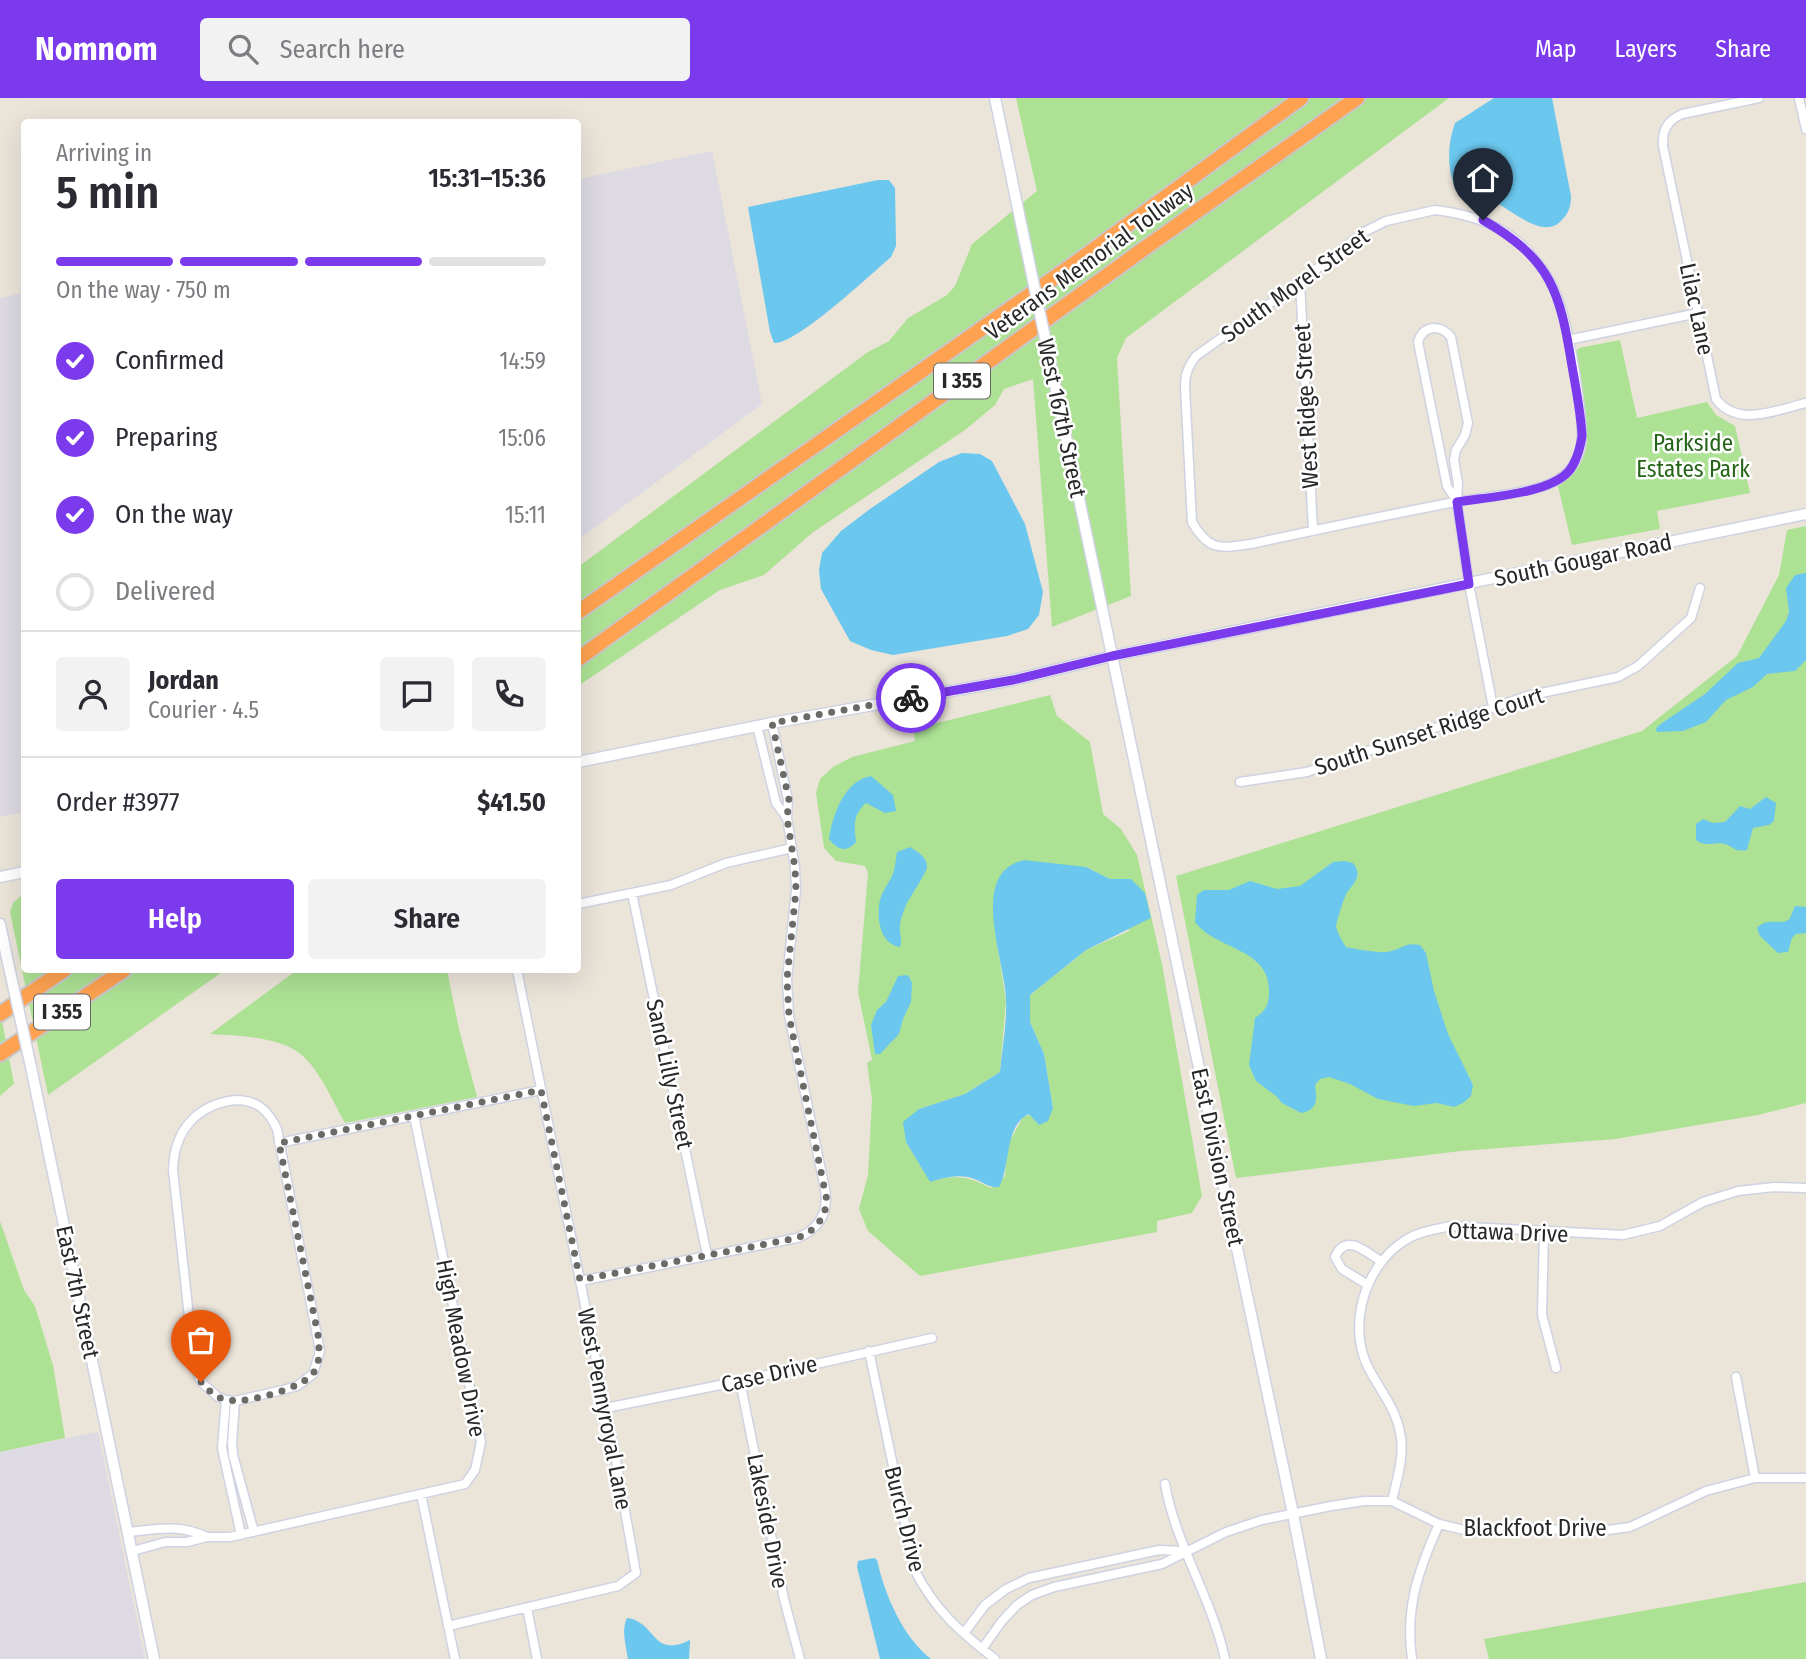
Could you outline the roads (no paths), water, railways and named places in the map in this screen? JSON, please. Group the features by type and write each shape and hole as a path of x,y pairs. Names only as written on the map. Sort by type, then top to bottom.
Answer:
{"highway":[{"name":"Veterans Memorial Tollway","path":"581,610 1078,261 1301,98"},
{"name":"Veterans Memorial Tollway","path":"581,657 1126,261 1357,98"},
{"name":"I 355","path":"0,1014 60,973"},
{"name":"I 355","path":"0,1054 120,973"}],"street":[{"name":"West 167th Street","path":"995,98 1112,656"},
{"name":"Lilac Lane","path":"1759,98 1682,114 1667,125 1662,133 1663,146 1716,399 1723,408 1746,416 1806,403"},
{"path":"1799,98 1806,130"},
{"name":"South Morel Street","path":"1313,530 1223,548 1211,545 1198,532 1192,522 1185,375 1196,356 1300,282 1364,232 1386,221 1435,210 1483,220 1511,236 1532,255 1551,281 1561,307 1568,340 1582,436 1575,462 1568,472 1552,483 1457,502"},
{"name":"West Ridge Street","path":"1300,282 1313,530"},
{"path":"1568,340 1698,313"},
{"path":"1457,502 1447,486 1418,342 1420,335 1432,328 1446,331 1451,337 1468,423 1454,460 1458,484 1457,502 1469,584 1493,707"},
{"path":"1313,530 1457,502"},
{"name":"South Gougar Road","path":"581,761 772,723 1013,680 1112,656 1806,514"},
{"name":"South Sunset Ridge Court","path":"1240,782 1290,776 1330,765 1527,696 1607,680 1627,673 1691,618 1700,588"},
{"name":"East Division Street","path":"1112,656 1293,1514 1321,1659"},
{"path":"580,1280 797,1238 814,1228 825,1212 825,1189 787,998 796,890 787,818 789,800 772,723"},
{"path":"757,726 776,803 787,818"},
{"path":"581,903 681,881 733,861 792,848"},
{"path":"0,877 21,873"},
{"name":"Sand Lilly Street","path":"632,893 707,1255"},
{"name":"East 7th Street","path":"0,925 155,1659"},
{"name":"West Pennyroyal Lane","path":"448,1626 618,1586 636,1573 606,1408 518,973"},
{"path":"279,1143 541,1090"},
{"path":"235,1100 246,1100 265,1110 277,1129 279,1143 318,1335 318,1363 313,1374 297,1386 236,1401 226,1400 218,1397 201,1382 194,1363 173,1170 174,1153 177,1140 191,1119 210,1106 235,1100"},
{"name":"High Meadow Drive","path":"133,1551 164,1542 241,1535 465,1484 475,1470 481,1442 414,1116"},
{"name":"Ottawa Drive","path":"1392,1501 1401,1462 1401,1434 1394,1409 1366,1363 1359,1331 1362,1303 1368,1285 1382,1262 1403,1241 1424,1232 1450,1226 1623,1235 1660,1226 1703,1202 1738,1191 1774,1187 1806,1188"},
{"path":"1544,1232 1542,1315 1556,1368"},
{"path":"1368,1285 1337,1264 1335,1257 1338,1248 1353,1244 1382,1262"},
{"name":"Case Drive","path":"606,1408 932,1338"},
{"name":"Burch Drive","path":"869,1350 915,1571 926,1592 944,1616 995,1659"},
{"path":"1736,1377 1755,1478"},
{"name":"Lakeside Drive","path":"740,1381 784,1599 800,1659"},
{"path":"226,1400 222,1448 241,1535"},
{"path":"236,1401 233,1455 254,1532"},
{"name":"Blackfoot Drive","path":"982,1649 1002,1621 1017,1605 1032,1595 1054,1587 1162,1564 1226,1532 1262,1520 1342,1504 1392,1501 1439,1524 1473,1532 1529,1527 1600,1531 1630,1527 1706,1491 1755,1478 1806,1478"},
{"path":"1165,1484 1184,1551 1216,1626 1225,1659"},
{"path":"421,1494 455,1659"},
{"path":"1412,1659 1408,1634 1411,1601 1419,1571 1439,1524"},
{"name":"High Meadow Drive","path":"129,1532 177,1528 191,1530 207,1537"},
{"name":"Blackfoot Drive","path":"964,1633 985,1605 1029,1578 1158,1550 1184,1551"},
{"path":"527,1608 537,1659"}],"water":[{"path":"1494,98 1552,98 1571,196 1568,212 1554,226 1545,227 1527,222 1493,201 1456,188 1449,155 1455,123"},
{"path":"889,180 895,188 896,246 891,257 799,333 785,341 774,343 748,207"},
{"path":"962,453 980,454 992,461 1025,524 1043,592 1039,615 1028,629 1007,636 893,655 850,641 821,589 819,570 822,553 841,531 870,509 939,462"},
{"path":"1806,573 1806,660 1795,671 1767,674 1753,687 1726,700 1706,722 1683,731 1657,732 1656,728 1705,694 1738,663 1759,658 1786,621 1789,612 1786,588 1795,575"},
{"path":"871,776 893,795 896,811 885,813 866,803 855,820 856,842 849,848 839,848 829,839 836,810 853,784"},
{"path":"1766,797 1776,803 1774,821 1769,825 1753,828 1747,850 1737,850 1721,843 1703,844 1696,840 1696,824 1703,819 1713,823 1725,822 1740,806 1750,809"},
{"path":"910,847 924,858 927,867 902,916 900,947 893,945 884,936 879,922 879,907 882,893 893,874 897,852"},
{"path":"1024,860 1086,867 1110,879 1131,879 1145,893 1151,918 1086,950 1030,995 1030,1022 1044,1054 1053,1108 1048,1121 1039,1125 1029,1114 1015,1127 999,1187 959,1176 930,1182 906,1142 903,1122 919,1109 965,1094 1000,1072 1006,1001 993,900 997,882 1007,868"},
{"path":"1333,862 1353,863 1357,874 1339,915 1336,927 1339,935 1346,947 1383,952 1414,944 1420,945 1426,953 1434,991 1448,1034 1473,1085 1471,1096 1463,1103 1454,1107 1437,1103 1414,1106 1378,1099 1350,1084 1329,1077 1320,1079 1315,1085 1313,1107 1301,1113 1282,1103 1256,1081 1249,1065 1255,1018 1264,1010 1268,1000 1267,977 1261,966 1252,958 1216,939 1195,922 1197,895 1204,890 1229,890 1250,881 1277,889 1300,886"},
{"path":"1795,906 1806,907 1806,933 1796,934 1792,938 1788,952 1778,953 1760,936 1757,928 1761,924 1787,921"},
{"path":"908,975 912,983 911,1002 899,1034 880,1054 875,1054 871,1025 877,1010 886,1002 898,976"},
{"path":"874,1558 903,1627 931,1659 880,1659 857,1567 858,1561"},
{"path":"627,1618 637,1621 655,1638 668,1645 690,1640 689,1659 628,1659 624,1633"}],"park label":[{"name":"Parkside Estates Park","path":"1693,456"}]}
